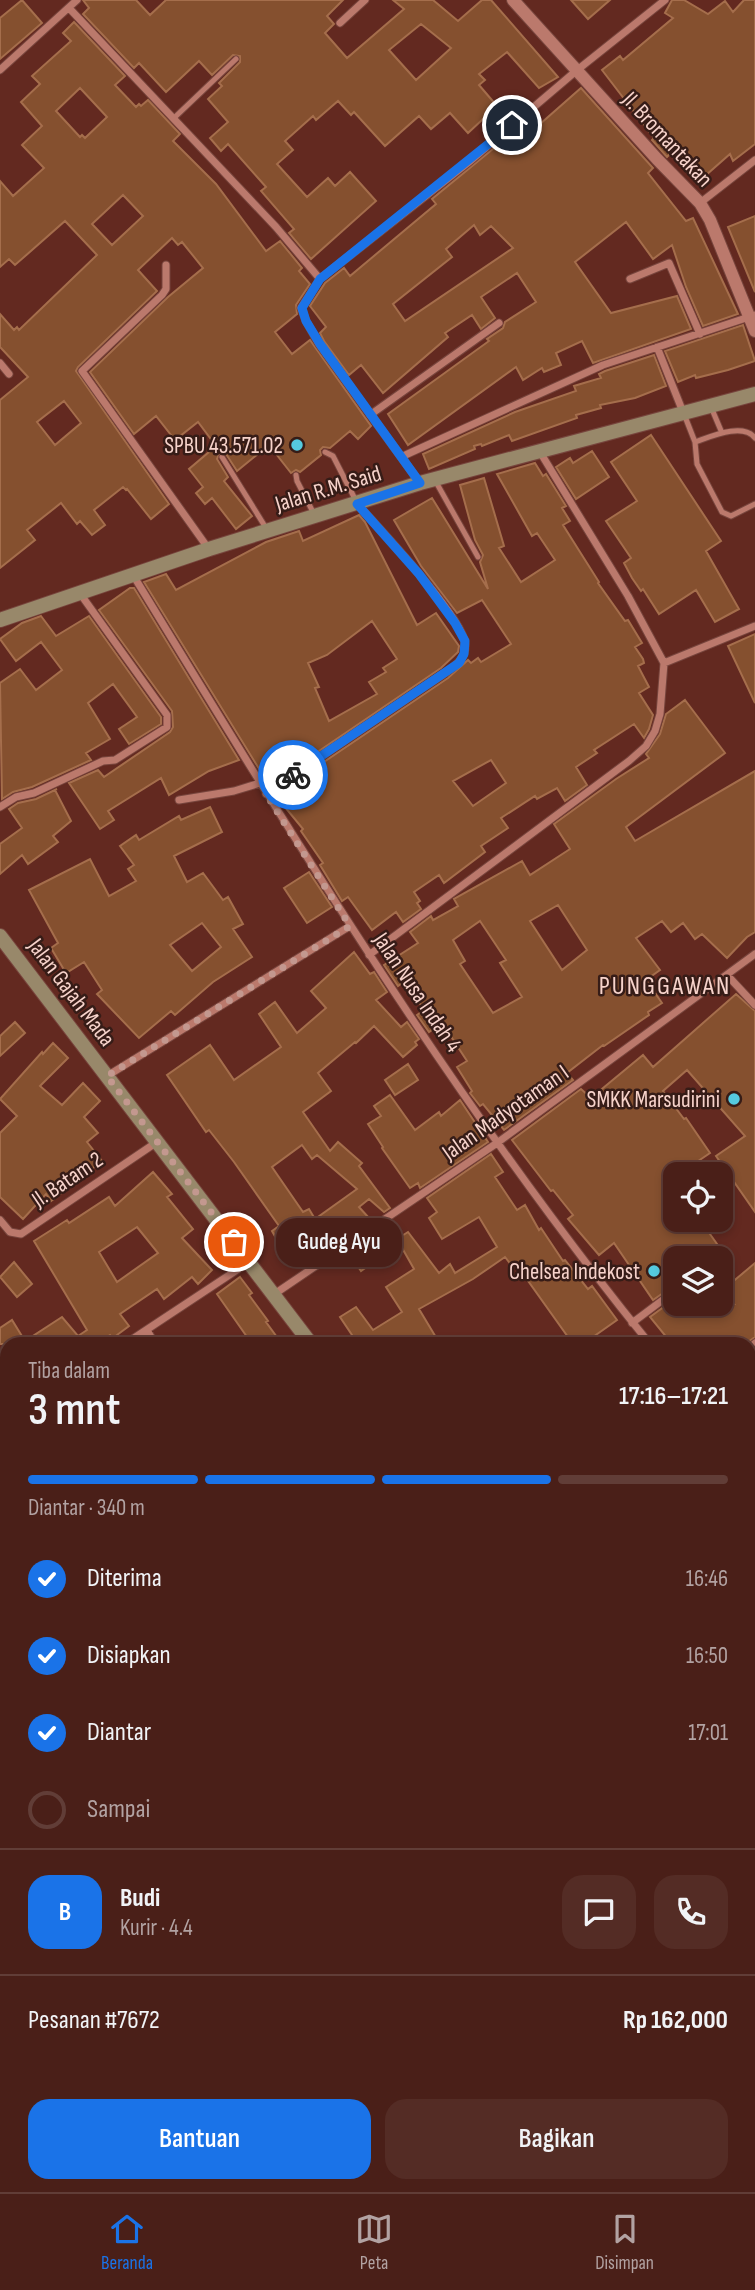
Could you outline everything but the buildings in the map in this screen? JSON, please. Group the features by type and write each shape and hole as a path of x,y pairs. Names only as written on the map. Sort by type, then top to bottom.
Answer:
{"main road":[{"name":"Jalan R.M. Said","path":"0,620 209,549 427,481 755,394"},
{"name":"Jalan Gajah Mada","path":"0,936 306,1337"}],"street":[{"path":"0,70 77,0"},
{"path":"340,23 365,0"},
{"name":"Jl. Bromantakan","path":"513,0 700,202 753,315 755,331"},
{"path":"427,481 401,457 370,415 306,321 302,308 320,279 469,162 665,0"},
{"path":"69,8 276,227 320,279"},
{"path":"700,202 755,160"},
{"path":"630,279 669,263 700,334"},
{"path":"166,265 166,289 162,295 82,371 209,549"},
{"path":"401,457 567,379 753,315"},
{"path":"370,415 499,323"},
{"path":"657,347 683,412"},
{"path":"0,363 9,374"},
{"path":"369,955 629,761 646,746 655,732 660,714 664,663 628,596 540,452"},
{"path":"266,794 446,673 459,663 464,654 465,641 455,623 419,574 357,504"},
{"name":"Jalan Nusa Indah 4","path":"132,575 266,794 369,955 498,1143 644,1337"},
{"path":"0,807 16,797 34,793 103,761 115,760 167,727 167,715 79,592"},
{"path":"664,663 755,626"},
{"path":"179,800 234,791 260,783"},
{"path":"107,1076 350,926"},
{"name":"Jalan Madyotaman I","path":"274,1295 498,1143 755,954"},
{"path":"727,975 755,1005"},
{"name":"Jl. Batam 2","path":"0,1220 10,1232 21,1234 158,1142"},
{"path":"136,1337 249,1262"},
{"path":"632,1323 663,1300"},
{"path":"147,1330 151,1337"}],"lane":[{"path":"174,118 236,59"},
{"path":"711,405 722,433"},
{"path":"683,412 695,442 697,464 722,512 731,516 755,504"},
{"path":"695,442 722,433 745,432 755,438"},
{"path":"326,452 333,456 357,504"},
{"path":"222,457 268,531"},
{"path":"296,475 316,516"},
{"path":"427,481 478,557"}],"way so far":[{"path":"234,1242 107,1076 350,926 266,794 293,775"}],"place":[{"name":"SPBU 43.571.02","path":"297,445"},
{"name":"SMKK Marsudirini","path":"734,1099"},
{"name":"Gudeg Ayu","path":"234,1242"},
{"name":"Chelsea Indekost","path":"654,1271"}],"district":[{"name":"PUNGGAWAN","path":"665,985"}],"route":[{"path":"293,775 459,663 464,654 465,641 419,574 357,504 420,483 320,344 306,321 302,308 320,279 512,125"}]}
